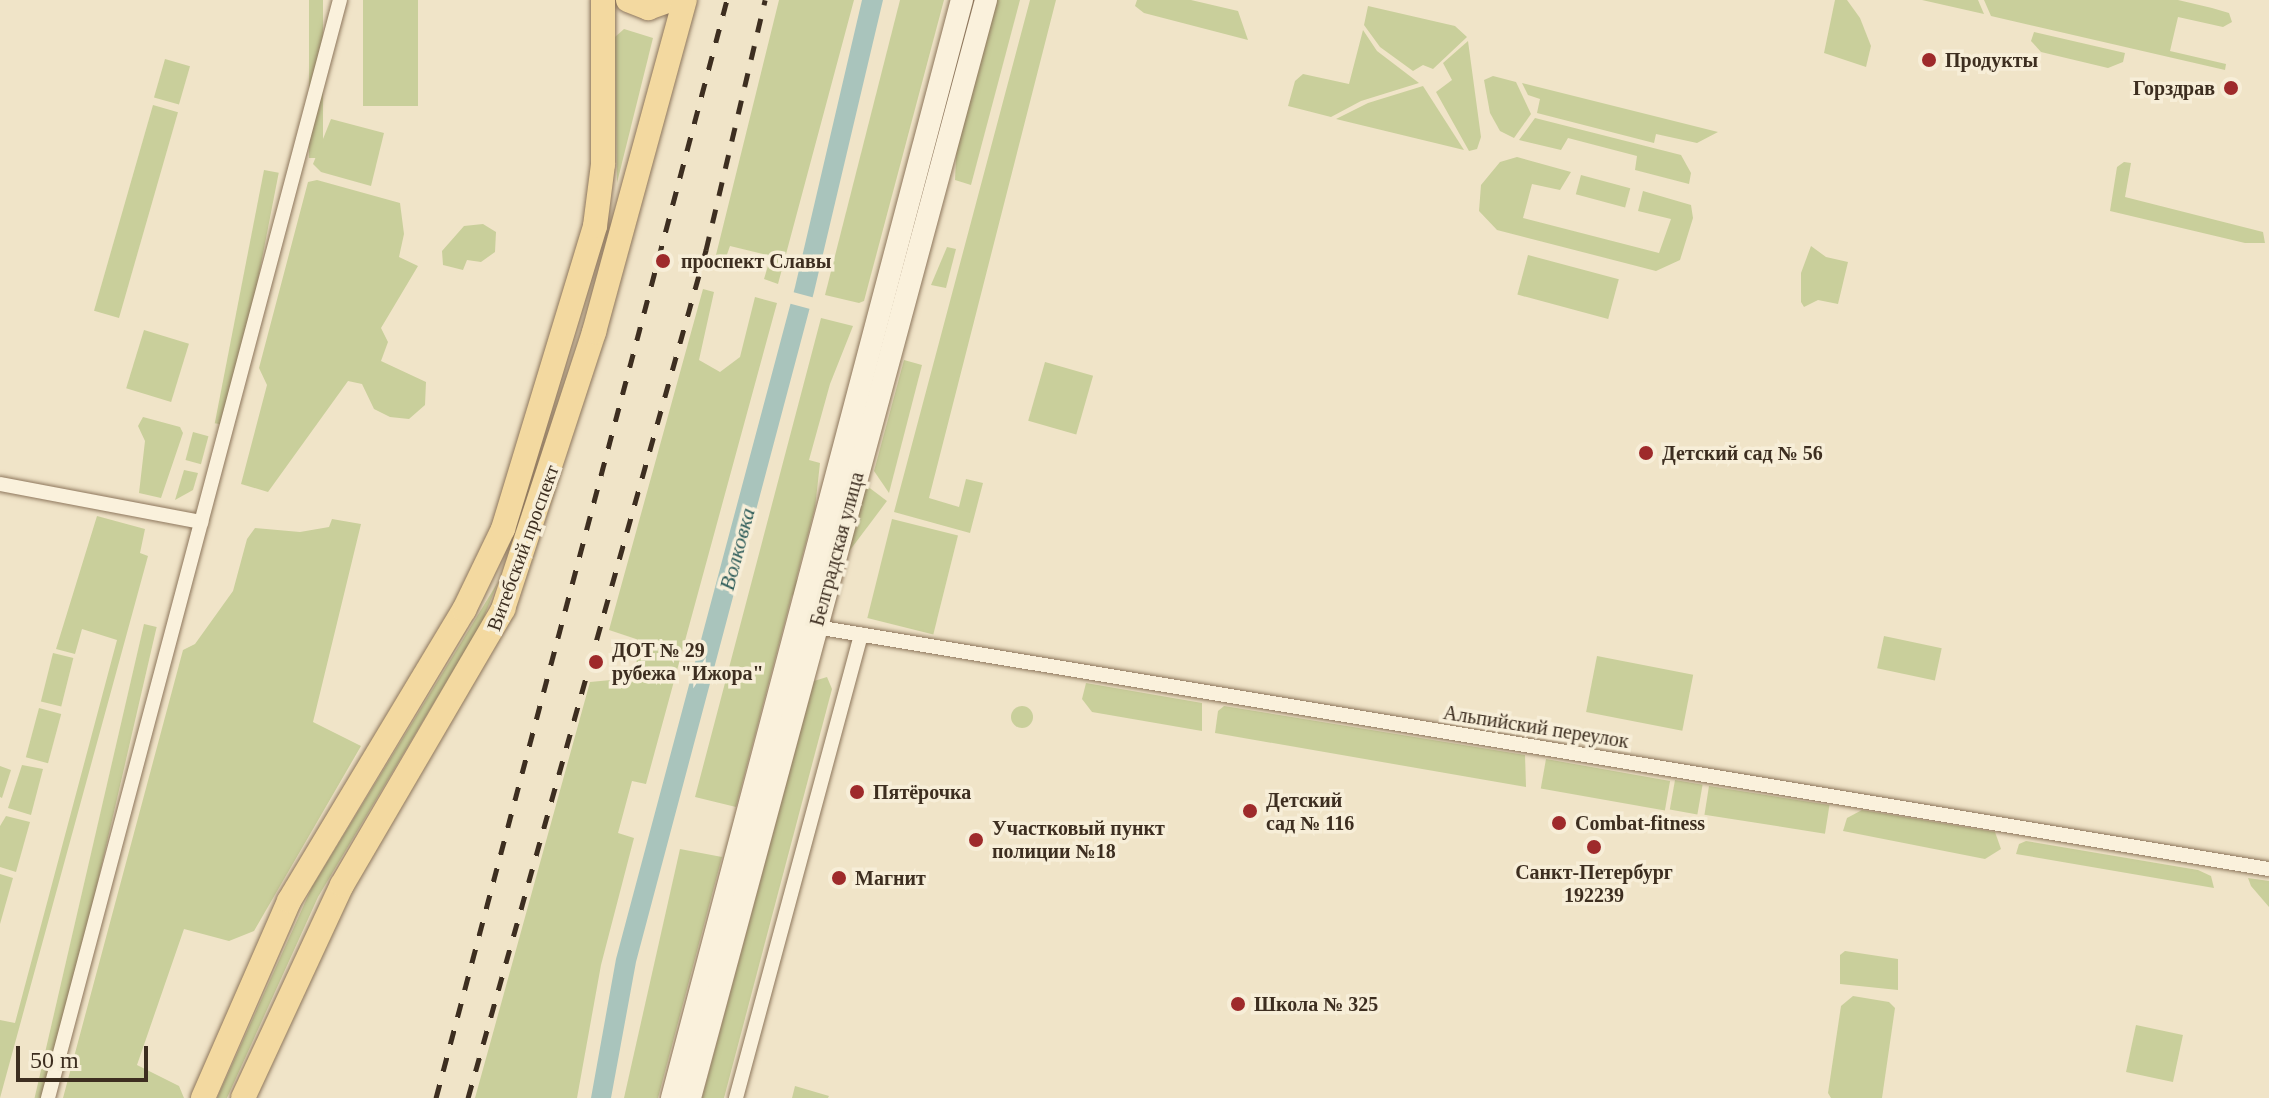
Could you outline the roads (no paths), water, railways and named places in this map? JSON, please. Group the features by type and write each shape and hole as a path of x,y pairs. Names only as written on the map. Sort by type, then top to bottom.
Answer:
{"main road":[{"name":"Витебский проспект","path":"203,1098 289,901 471,597 503,529 597,213 603,147 603,0"},
{"path":"628,0 648,8 670,0"},
{"name":"Витебский проспект","path":"243,1098 337,894 503,609 594,332 685,0"}],"street":[{"path":"48,1098 340,0"},
{"name":"Белградская улица","path":"690,1098 962,0"},
{"name":"Белградская улица","path":"672,1098 986,0"},
{"path":"0,484 201,522"},
{"name":"Альпийский переулок","path":"806,626 2269,869"},
{"path":"736,1098 861,635"}],"water":[{"name":"Волковка","path":"862,0 883,0 814,292 636,962 611,1098 591,1098 616,959 795,287"}],"railway":[{"path":"436,1098 727,0"},
{"path":"468,1098 706,250 765,0"}],"place":[{"name":"Продукты","path":"1929,60"},
{"name":"Горздрав","path":"2231,88"},
{"name":"проспект Славы","path":"663,261"},
{"name":"Детский сад № 56","path":"1646,453"},
{"name":"ДОТ № 29 рубежа \"Ижора\"","path":"596,662"},
{"name":"Пятёрочка","path":"857,792"},
{"name":"Детский сад № 116","path":"1250,811"},
{"name":"Combat-fitness","path":"1559,823"},
{"name":"Участковый пункт полиции №18","path":"976,840"},
{"name":"Санкт-Петербург 192239","path":"1594,847"},
{"name":"Магнит","path":"839,878"},
{"name":"Школа № 325","path":"1238,1004"}]}
